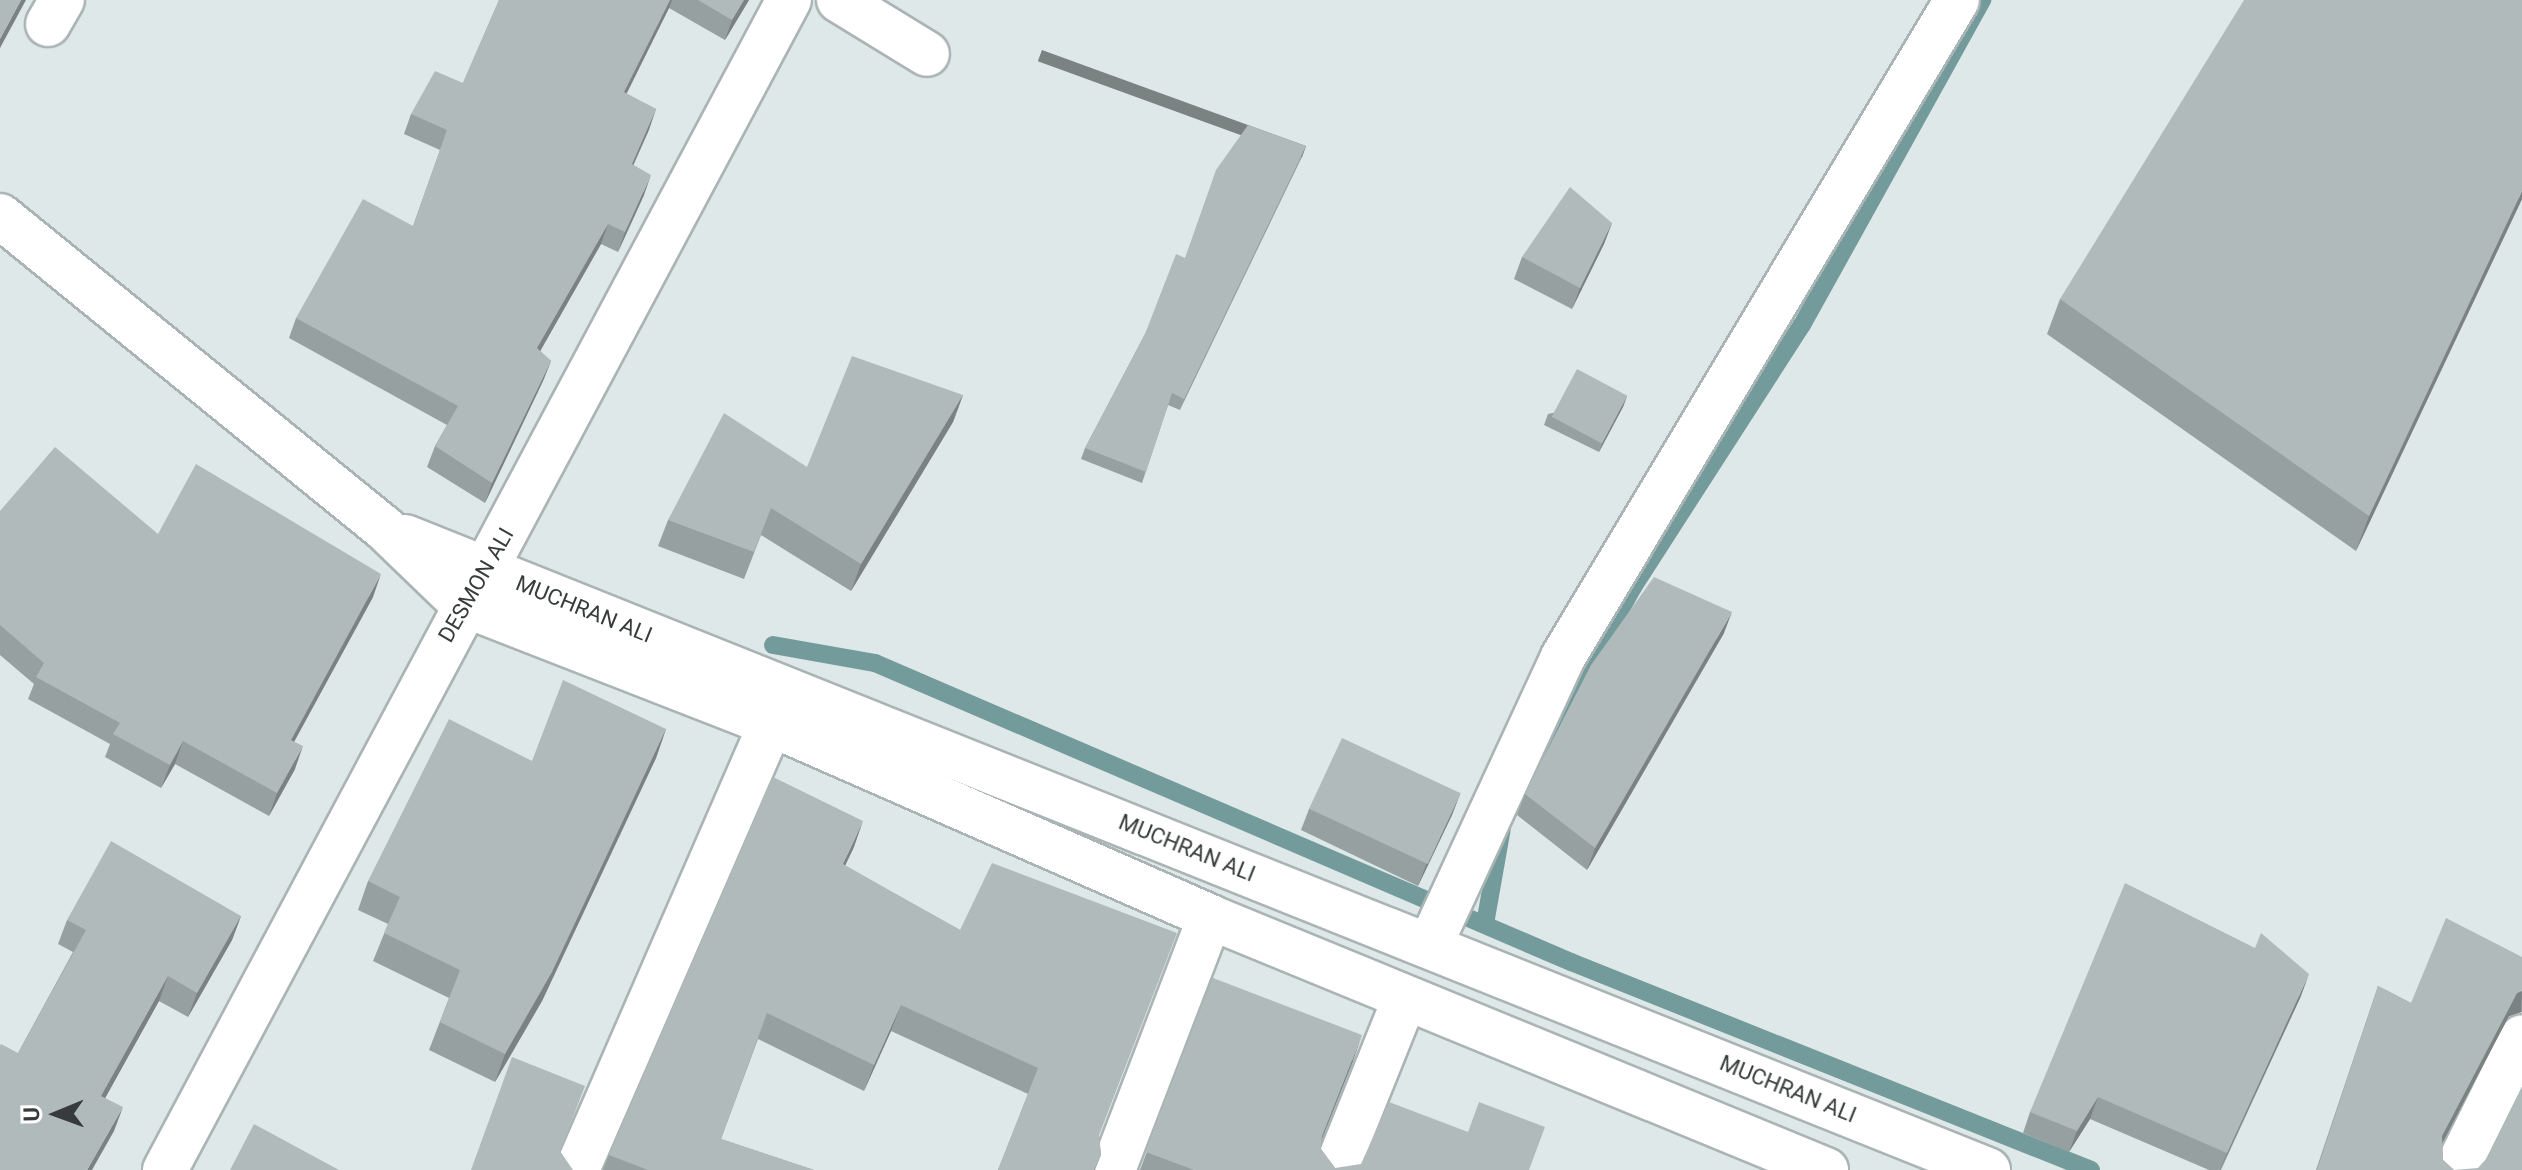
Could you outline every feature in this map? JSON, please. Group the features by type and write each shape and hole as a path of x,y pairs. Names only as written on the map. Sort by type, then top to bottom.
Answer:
{"street":[{"name":"DESMON ALI","path":"165,1170 789,0"},
{"path":"839,0 927,54"},
{"path":"1441,919 1563,657 1957,0"},
{"name":"MUCHRAN ALI","path":"0,216 384,528 475,587 771,724 1210,917 1405,998 1745,1156 1826,1170"},
{"name":"MUCHRAN ALI","path":"475,587 1441,919 1988,1170"},
{"path":"577,1170 771,724"},
{"path":"1113,1170 1210,917"},
{"path":"1336,1170 1405,998"},
{"path":"2456,1170 2522,1037"}],"building":[{"path":"0,0 21,0 0,39"},
{"path":"499,0 670,0 624,92 656,109 632,164 651,175 625,232 608,224 537,348 551,361 492,483 435,446 458,406 296,318 363,199 413,226 447,130 411,114 435,71 463,83"},
{"path":"698,0 744,0 732,20"},
{"path":"2244,0 2522,0 2522,191 2369,516 2060,299"},
{"path":"1248,125 1306,146 1184,399 1172,393 1146,472 1085,448 1145,334 1176,254 1185,258 1216,170"},
{"path":"1570,187 1612,223 1580,288 1522,257"},
{"path":"852,356 963,395 861,564 771,508 754,552 668,520 724,413 807,467"},
{"path":"1577,369 1627,396 1602,443 1552,417"},
{"path":"55,447 158,534 196,464 381,574 291,740 303,746 277,793 183,741 170,765 113,734 120,723 36,677 44,663 0,625 0,511"},
{"path":"1654,577 1732,612 1595,848 1525,794 1591,665"},
{"path":"563,680 666,729 552,972 505,1054 440,1022 460,970 384,933 400,897 368,881 449,719 532,761"},
{"path":"1342,738 1461,793 1428,864 1309,809"},
{"path":"773,777 863,821 843,864 960,930 992,863 1177,933 1099,1135 1101,1155 1094,1170 998,1170 1038,1068 901,1005 874,1065 767,1013 721,1139 814,1170 648,1170 609,1155"},
{"path":"111,841 241,916 197,993 168,976 101,1096 123,1107 87,1170 0,1170 0,1046 18,1053 86,930 67,920"},
{"path":"2125,883 2255,948 2261,933 2309,974 2227,1153 2098,1097 2077,1131 2030,1112"},
{"path":"2446,918 2522,957 2522,991 2517,993 2442,1136 2443,1160 2454,1170 2317,1170 2378,986 2411,1003"},
{"path":"1213,978 1362,1035 1322,1136 1321,1149 1335,1168 1361,1164 1389,1102 1468,1132 1479,1102 1545,1127 1529,1170 1194,1170 1146,1152"},
{"path":"512,1057 585,1086 560,1151 573,1170 471,1170"},
{"path":"2522,1087 2522,1170 2454,1170 2478,1168 2487,1158"},
{"path":"254,1124 339,1170 230,1170"}],"waterway":[{"path":"1539,756 1633,587 1802,325 1982,0"},
{"path":"773,645 875,663 1571,962 2091,1170"},
{"path":"1485,924 1502,828"}]}
